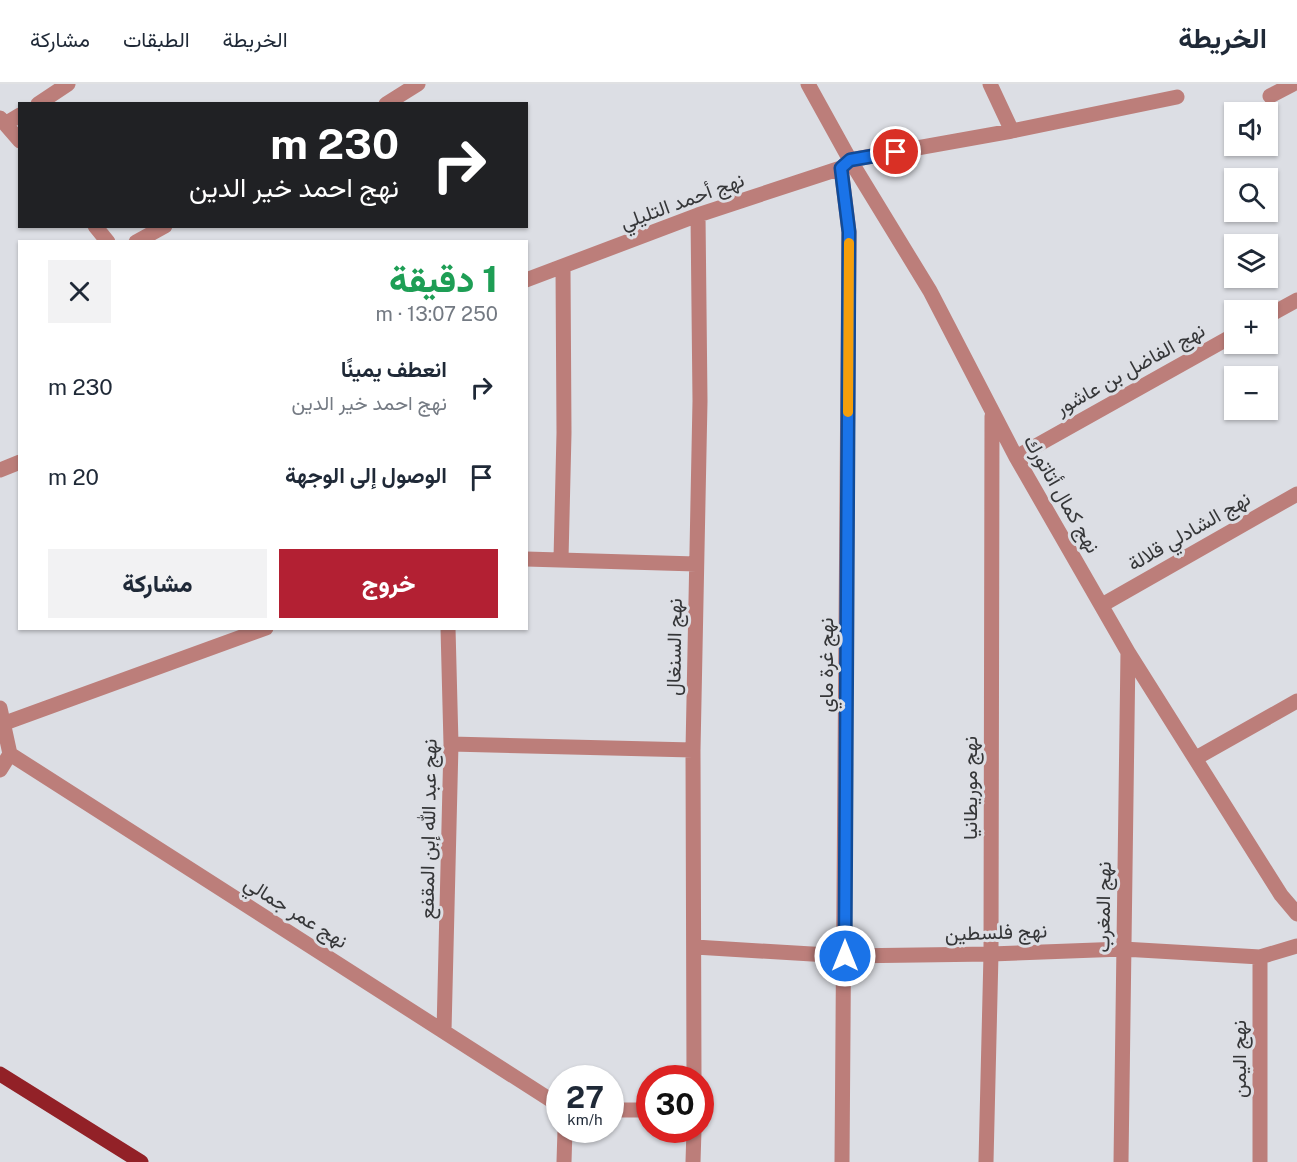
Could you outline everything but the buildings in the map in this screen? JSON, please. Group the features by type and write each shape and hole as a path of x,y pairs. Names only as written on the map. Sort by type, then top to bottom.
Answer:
{"main road":[{"path":"0,1074 141,1162"}],"street":[{"path":"41,102 68,84"},
{"name":"نهج كمال أتاتورك","path":"808,84 845,164 930,291 1016,457 1128,652 1281,895 1297,914"},
{"path":"990,84 1012,131"},
{"path":"1270,96 1293,84"},
{"path":"389,102 413,85"},
{"name":"نهج أحمد التليلي","path":"528,279 698,215 845,164 1177,97"},
{"path":"18,116 2,121 18,139"},
{"name":"نهج غرة ماي","path":"842,1162 849,232 845,164"},
{"name":"نهج السنغال","path":"694,1065 693,750 700,401 698,215"},
{"path":"97,228 106,240"},
{"path":"140,240 161,228"},
{"path":"561,560 564,433 563,268"},
{"path":"1278,310 1297,300"},
{"name":"نهج الفاضل بن عاشور","path":"1016,457 1224,340"},
{"name":"نهج موريطانيا","path":"986,1162 991,954 992,413"},
{"path":"0,470 18,463"},
{"name":"نهج الشادلي قلالة","path":"1102,604 1297,494"},
{"path":"528,559 696,564"},
{"path":"0,770 9,754 2,716 260,630"},
{"name":"نهج عبد الله إبن المقفع","path":"444,1031 452,744 448,630"},
{"name":"نهج المغرب","path":"1121,1162 1128,652"},
{"path":"1196,759 1297,701"},
{"path":"452,744 693,750"},
{"name":"نهج عمر جمالي","path":"9,754 546,1097"},
{"name":"نهج فلسطين","path":"695,947 845,956 1123,949 1260,957 1297,946"},
{"name":"نهج اليمن","path":"1260,957 1260,1162"},
{"path":"564,1162 565,1143"},
{"path":"693,1162 694,1143"}],"slow traffic":[{"path":"848,412 849,243"}],"route":[{"path":"845,956 849,232 841,168 850,160 896,152"}]}
